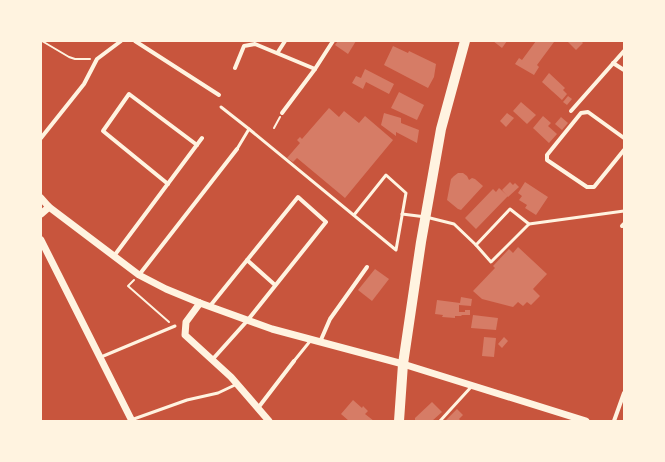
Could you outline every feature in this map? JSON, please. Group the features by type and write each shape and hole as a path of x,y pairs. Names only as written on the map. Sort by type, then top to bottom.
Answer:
{"highway":[{"path":"399,421 403,364 441,130 465,41"}],"street":[{"path":"41,138 84,84 97,59 121,41"},
{"path":"135,41 219,95"},
{"path":"278,52 285,41"},
{"path":"282,113 315,69 333,41"},
{"path":"235,68 244,46 255,44 278,52 315,69"},
{"path":"571,111 624,51"},
{"path":"613,63 624,70"},
{"path":"168,184 103,131 129,94 197,145"},
{"path":"624,138 588,112 581,112 547,155 547,160 587,187 594,187 624,150"},
{"path":"114,256 202,138"},
{"path":"140,275 237,149"},
{"path":"210,306 298,197 326,222 247,320 212,360"},
{"path":"41,198 49,207 140,275 166,289 200,303 272,329 403,364 586,421"},
{"path":"41,214 49,207"},
{"path":"41,240 132,420"},
{"path":"247,260 275,286"},
{"path":"320,342 330,319 367,267"},
{"path":"200,303 186,322 184,335 237,384 269,421"},
{"path":"258,408 294,361"},
{"path":"614,421 624,393"}],"lane":[{"path":"221,107 396,250 406,193 386,175 354,215"},
{"path":"237,149 249,129"},
{"path":"476,245 510,209 529,224"},
{"path":"402,214 426,217 454,224 491,262 529,224 624,211"},
{"path":"100,358 175,326"},
{"path":"294,361 311,340"},
{"path":"132,420 187,400 218,393 237,384"},
{"path":"440,421 472,386"}],"path":[{"path":"42,41 75,59 97,59"},
{"path":"274,128 282,113"},
{"path":"140,275 128,286 175,326"}],"building":[{"path":"338,41 356,41 348,54 335,45"},
{"path":"493,41 507,41 502,48"},
{"path":"536,41 554,42 537,65 539,67 534,75 515,64 519,58 522,60"},
{"path":"581,41 583,43 576,50 568,42"},
{"path":"393,46 408,53 409,51 436,64 434,77 428,88 384,65"},
{"path":"365,69 394,84 389,94 366,82 363,89 352,83 356,76 361,78"},
{"path":"549,73 565,88 563,90 567,94 562,100 542,82"},
{"path":"399,92 424,105 417,120 391,108"},
{"path":"568,96 572,99 567,105 563,102"},
{"path":"521,102 536,115 527,124 513,111"},
{"path":"329,108 339,117 344,111 359,123 365,116 393,140 345,198 297,158 293,162 287,158 300,143 297,140 300,137 302,139"},
{"path":"384,113 401,118 401,123 419,130 417,143 396,132 396,136 381,125"},
{"path":"507,113 514,118 506,127 500,121"},
{"path":"543,116 551,123 548,126 557,134 549,143 533,128"},
{"path":"561,117 568,123 562,130 555,124"},
{"path":"458,173 463,173 469,180 472,178 475,179 483,186 461,210 447,200 451,179"},
{"path":"510,182 513,185 515,183 519,187 508,197 502,190"},
{"path":"525,182 548,197 536,215 525,208 527,205 519,200 522,196 518,193"},
{"path":"499,188 508,196 476,229 465,218 493,189 496,192"},
{"path":"518,247 547,274 533,289 540,296 531,305 527,302 523,306 518,302 513,307 482,299 473,291 495,268 493,266 509,249 513,253"},
{"path":"375,269 389,279 372,301 358,290"},
{"path":"461,297 472,299 471,306 459,305 459,312 470,310 470,315 455,316 455,318 442,317 443,315 435,314 437,300 460,303"},
{"path":"473,315 498,318 496,330 471,328"},
{"path":"484,337 496,338 494,357 482,356"},
{"path":"504,337 508,341 502,348 498,344"},
{"path":"353,400 368,411 365,414 374,421 349,421 341,414"},
{"path":"432,402 442,412 432,421 415,421 415,418"},
{"path":"457,409 463,415 459,419 461,421 445,421"}]}
